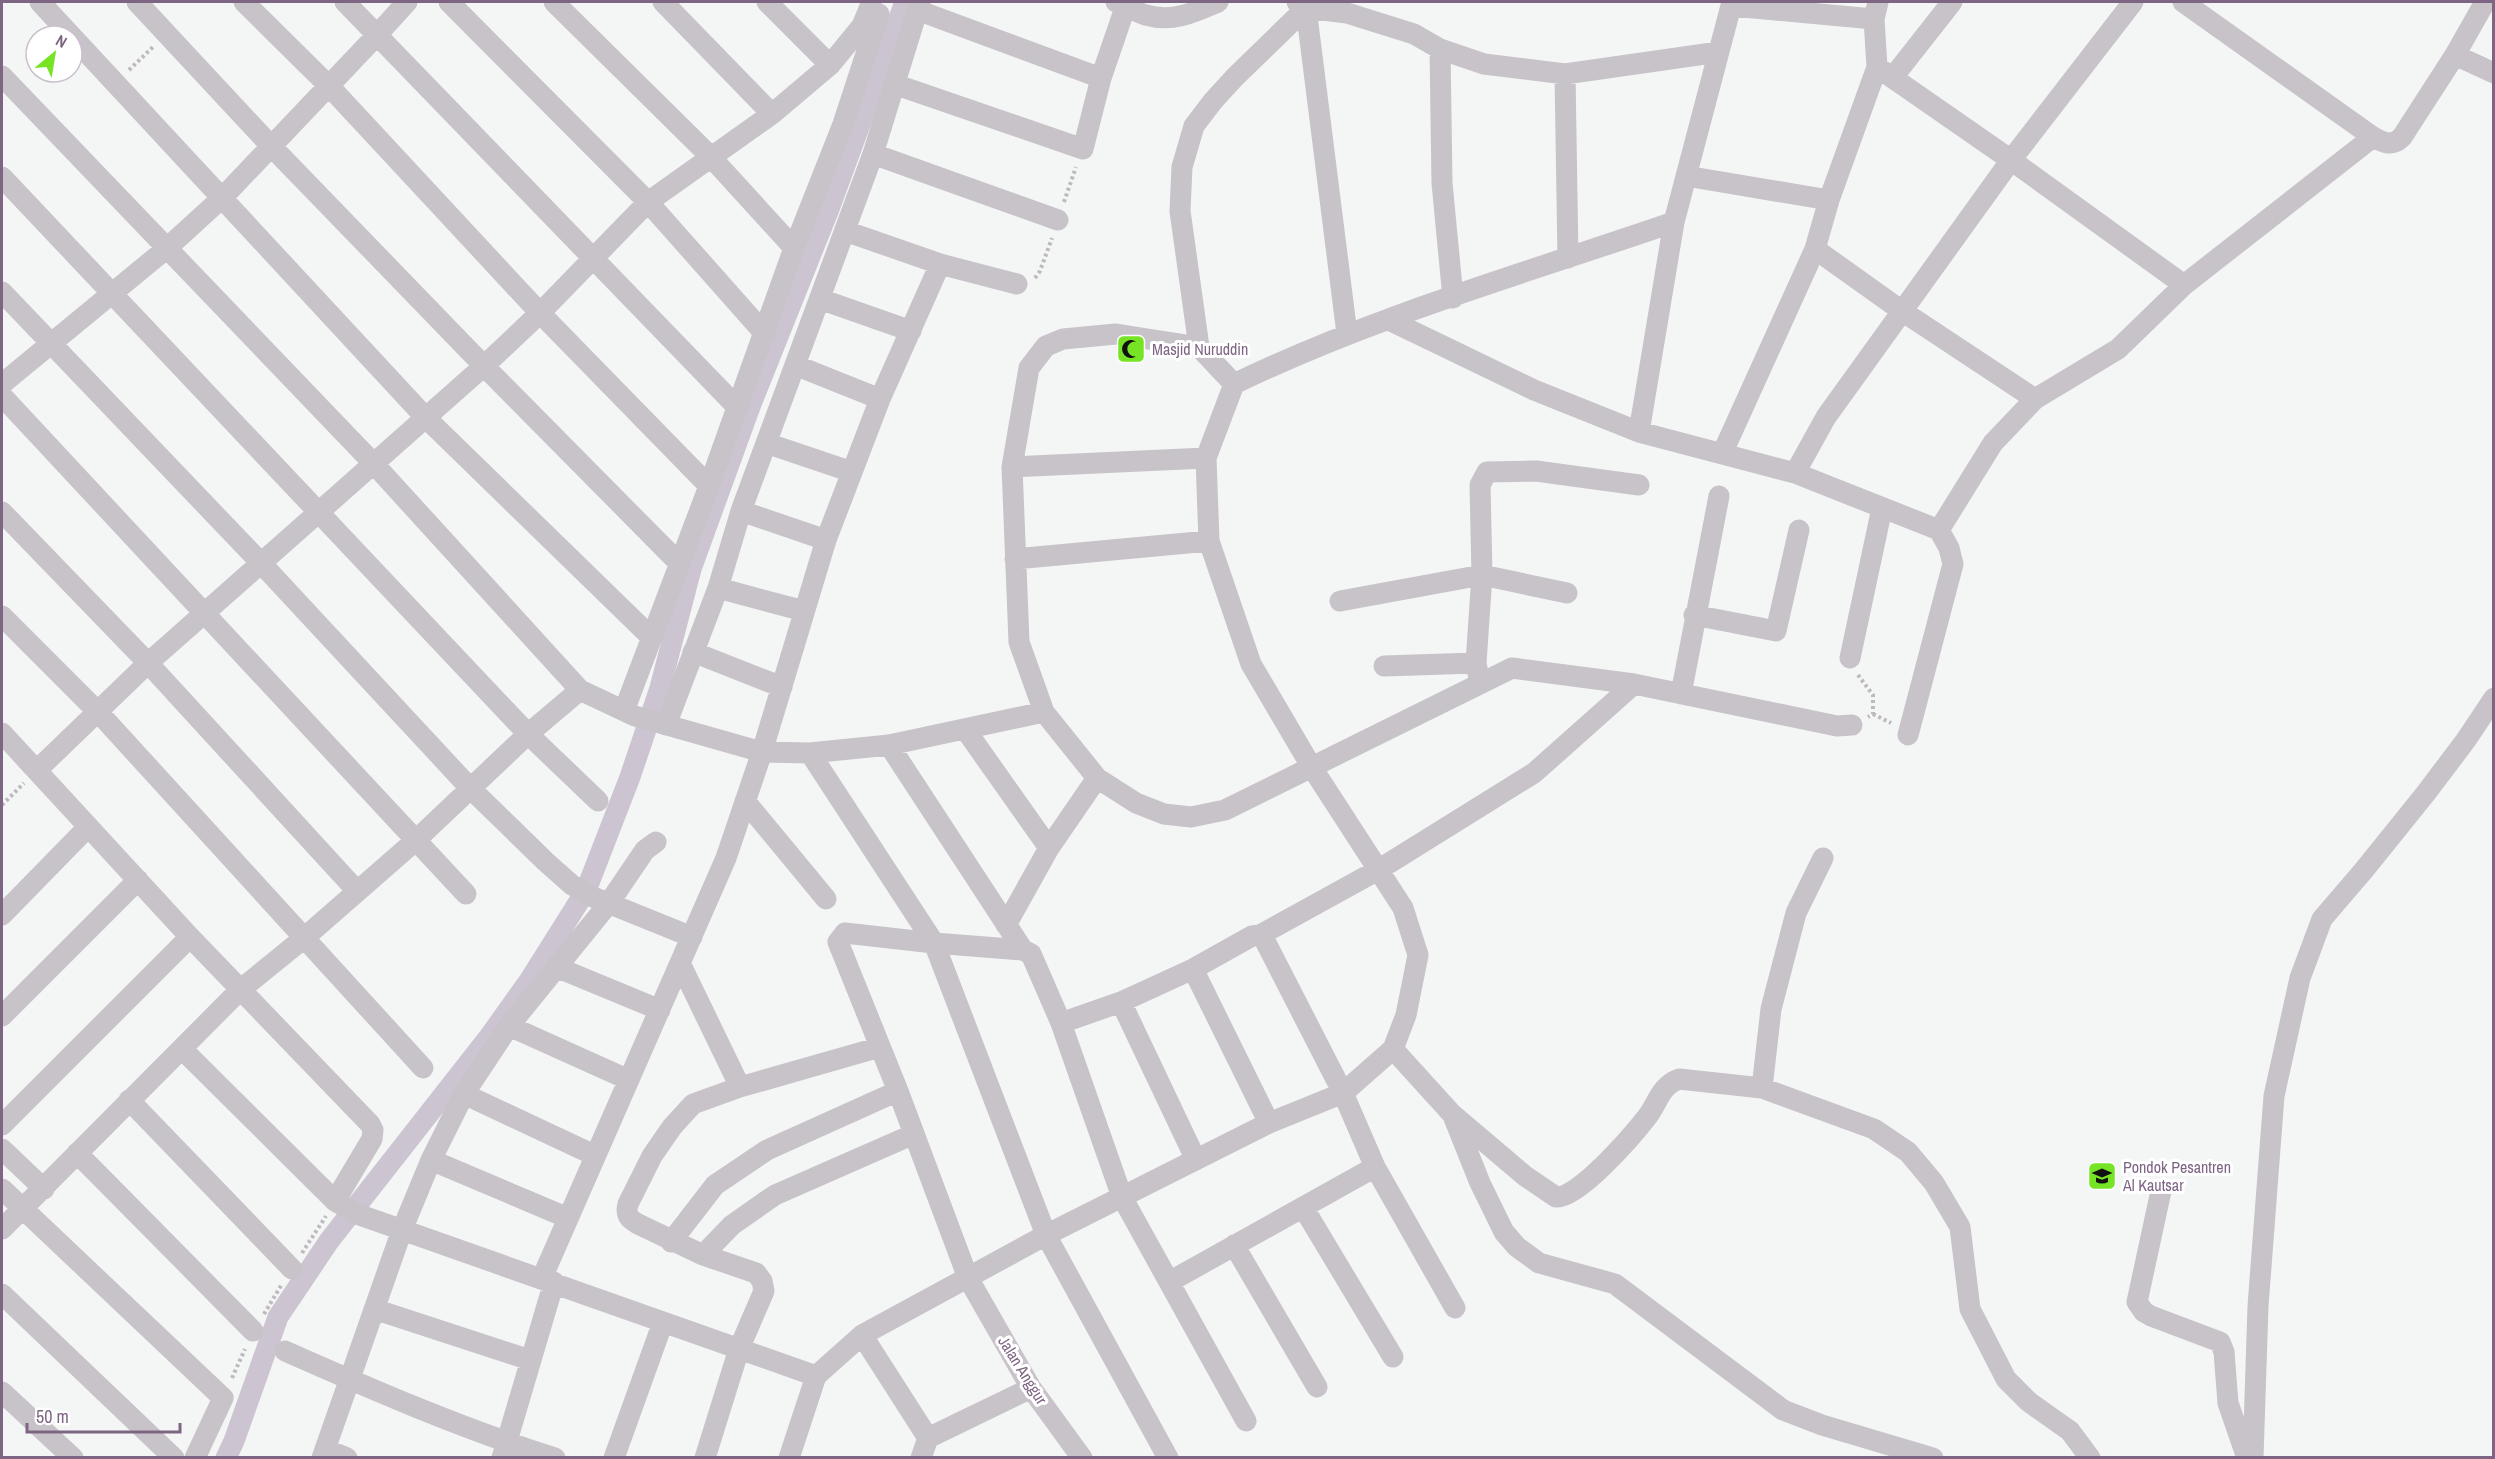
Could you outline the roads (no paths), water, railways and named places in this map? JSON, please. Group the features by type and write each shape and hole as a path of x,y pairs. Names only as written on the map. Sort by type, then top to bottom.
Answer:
{"street":[{"path":"40,2 426,418 651,637"},
{"path":"137,2 271,146 679,563"},
{"path":"244,2 329,86 540,313 710,486"},
{"path":"345,2 738,408"},
{"path":"2,384 165,249 223,197 407,2"},
{"path":"449,2 648,202 765,334"},
{"path":"554,2 710,156 794,248"},
{"path":"663,2 772,114"},
{"path":"767,2 830,65"},
{"path":"37,770 99,713 148,663 484,366 540,313 648,202 772,114 830,65 862,26 874,2"},
{"path":"629,713 651,637 710,486 794,248 843,124 874,2"},
{"path":"894,84 1083,149 1123,3 1148,15 1175,17 1196,13 1216,2"},
{"path":"1722,454 1815,249 1829,200 1885,72 1952,2"},
{"path":"1795,473 1826,417 1902,311 2011,160 2133,2"},
{"path":"2183,2 2373,137 2385,143 2393,143 2402,137 2486,2"},
{"path":"1639,432 1674,222 1732,4 1876,10 1885,72 2184,285"},
{"path":"1302,5 1347,13 1414,34 1440,49 1484,64 1565,74 1719,52"},
{"path":"1302,5 1347,334"},
{"path":"1234,384 1199,347 1180,210 1182,167 1194,126 1213,101 1302,5"},
{"path":"662,724 718,588 741,511 873,154 919,6 1101,78"},
{"path":"1440,49 1442,183 1453,298"},
{"path":"2455,55 2493,73"},
{"path":"1565,74 1568,258"},
{"path":"2,76 165,249 374,464 580,690 629,713 762,752 810,753 889,745 1044,712"},
{"path":"1939,530 1993,443 2035,399 2118,350 2184,285 2373,137"},
{"path":"873,154 1058,220"},
{"path":"1686,176 1829,200"},
{"path":"2,177 528,734 598,801"},
{"path":"789,1458 816,1376 862,1335 1046,1235 1269,1123 1343,1094 1393,1049 1407,1015 1418,955 1403,908 1311,766 1251,664 1209,541 1206,458 1234,384 1285,359 1347,334 1674,222"},
{"path":"845,231 940,264 1017,284"},
{"path":"1815,249 1902,311 2035,399"},
{"path":"504,1450 530,1360 548,1280 568,1218 726,858 762,752 826,540 880,399 940,264"},
{"path":"2,292 261,563 470,788 572,885 593,897 692,937"},
{"path":"820,299 911,331"},
{"path":"1389,320 1534,390 1639,432 1795,473 1939,530 1949,548 1953,564 1908,735"},
{"path":"1199,347 1116,334 1063,339 1046,346 1029,368 1012,467 1019,642 1044,712 1097,778 1136,802 1164,814 1191,817 1225,810 1512,668 1634,684 1837,726 1852,725"},
{"path":"795,364 880,399"},
{"path":"2,396 466,894"},
{"path":"766,443 852,472"},
{"path":"1012,467 1206,458"},
{"path":"1480,684 1476,663 1482,575 1480,485 1487,472 1536,471 1639,485"},
{"path":"1681,694 1694,615 1719,496"},
{"path":"1850,658 1882,508"},
{"path":"741,511 826,540"},
{"path":"2,512 148,663 357,891"},
{"path":"1694,615 1776,631 1799,530"},
{"path":"1015,559 1209,541"},
{"path":"1341,601 1482,575 1567,594"},
{"path":"718,588 804,611"},
{"path":"2,616 99,713 423,1068"},
{"path":"693,652 782,687"},
{"path":"1384,666 1476,663"},
{"path":"1061,1023 1121,1002 1193,969 1378,870 1534,773 1634,684"},
{"path":"2,1229 240,990 304,938 415,841 528,734 580,690"},
{"path":"2253,1458 2258,1306 2274,1096 2300,978 2322,919 2426,793 2466,740 2493,698"},
{"path":"965,729 1049,848"},
{"path":"2,734 190,937 372,1127 372,1139 346,1207"},
{"path":"889,745 1023,950 1034,958 1061,1023 1122,1197 1246,1421"},
{"path":"810,753 934,943 1046,1235 1168,1458"},
{"path":"1006,925 1049,848 1097,778"},
{"path":"745,801 826,898"},
{"path":"2,915 88,827"},
{"path":"347,1458 323,1453 351,1380 402,1230 431,1160 464,1094 509,1026 609,903 645,850 656,842"},
{"path":"1762,1088 1771,1009 1796,913 1823,858"},
{"path":"2,1016 138,880"},
{"name":"Jalan Anggur","path":"934,943 844,933 838,942 898,1091 968,1278 1031,1388 1082,1458"},
{"path":"1260,935 1343,1094 1375,1167 1455,1308"},
{"path":"2,1125 190,937"},
{"path":"934,943 1023,950"},
{"path":"680,963 740,1087"},
{"path":"556,966 660,1010"},
{"path":"1193,969 1269,1123"},
{"path":"1121,1002 1196,1160"},
{"path":"509,1026 629,1080"},
{"path":"705,1458 739,1349 764,1291 762,1281 756,1273 671,1242 629,1218 626,1211 628,1204 652,1156 672,1127 693,1104 740,1087 880,1047"},
{"path":"182,1049 346,1207 402,1230 816,1376"},
{"path":"1393,1049 1452,1114 1525,1176 1552,1195 1561,1197 1610,1160 1648,1115 1662,1090 1670,1082 1679,1079 1762,1088 1874,1129 1908,1152 1921,1165 1960,1227 1970,1309 2006,1379 2029,1402 2070,1431 2090,1458"},
{"path":"671,1242 715,1185 767,1150 898,1091"},
{"path":"464,1094 594,1155"},
{"path":"129,1100 292,1269"},
{"path":"1452,1114 1480,1183 1504,1232 1518,1247 1539,1263 1616,1284 1784,1410 1822,1425 1933,1458"},
{"path":"703,1255 732,1226 775,1195 914,1134"},
{"path":"2,1149 44,1189"},
{"path":"77,1153 253,1331"},
{"path":"431,1160 568,1218"},
{"path":"1168,1282 1375,1167"},
{"path":"2,1189 223,1398 195,1458"},
{"path":"2161,1191 2137,1302 2144,1312 2151,1316 2220,1342 2224,1352 2228,1403 2247,1458"},
{"path":"1304,1206 1393,1357"},
{"path":"1234,1245 1317,1387"},
{"path":"2,1294 174,1458"},
{"path":"374,1309 530,1360"},
{"path":"614,1458 663,1322"},
{"path":"862,1335 924,1448 1031,1388"},
{"path":"285,1351 504,1450 555,1458"},
{"path":"2,1392 74,1458"}],"waterway":[{"path":"587,888 630,777 660,688 691,569 751,404 829,209 905,2"},
{"path":"226,1458 278,1317 329,1241 489,1037 529,981 580,900"}],"place":[{"name":"Masjid Nuruddin","path":"1131,349"},
{"name":"Pondok Pesantren Al Kautsar","path":"2102,1176"}]}
